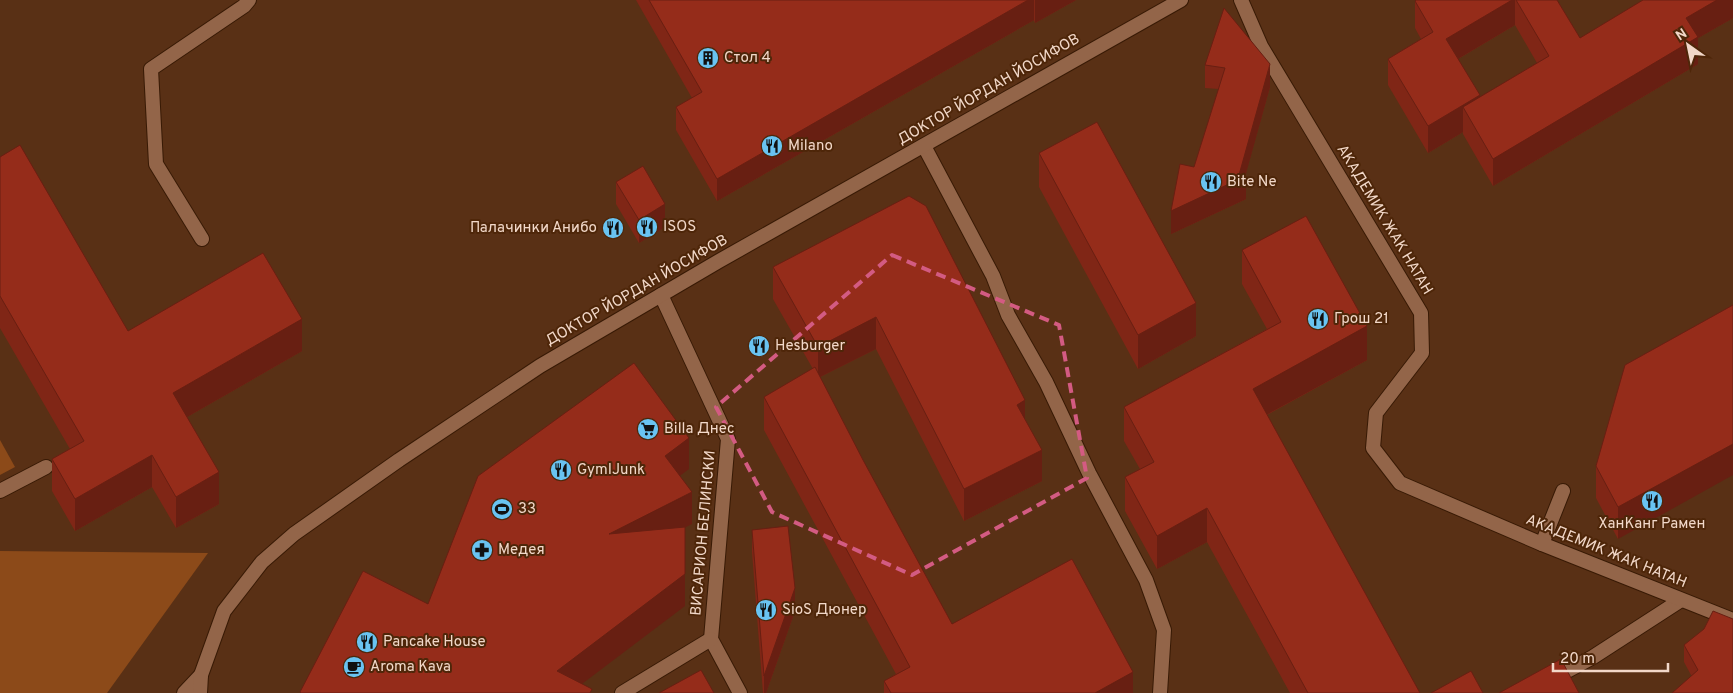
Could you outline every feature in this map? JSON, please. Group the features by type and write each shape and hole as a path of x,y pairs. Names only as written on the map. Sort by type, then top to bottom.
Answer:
{"street":[{"path":"202,239 156,164 152,69 244,6 249,0"},
{"name":"ДОКТОР ЙОРДАН ЙОСИФОВ","path":"184,693 201,675 224,611 262,562 294,534 399,460 540,366 719,261 1181,0"},
{"name":"АКАДЕМИК ЖАК НАТАН","path":"1241,0 1261,46 1420,313 1422,353 1376,413 1373,448 1400,483 1542,544 1733,620"},
{"path":"924,146 993,276 1008,315 1046,382 1089,473 1146,580 1164,630 1160,693"},
{"name":"ВИСАРИОН БЕЛИНСКИ","path":"662,295 728,439 711,640"},
{"path":"0,491 46,467"},
{"path":"1542,544 1563,491"},
{"path":"1526,693 1593,657 1681,600"},
{"path":"622,693 711,640 740,693"},
{"path":"200,693 201,675"}],"highlighted area":[{"path":"892,255 1059,325 1087,478 912,575 772,512 716,407"}],"shaded area":[{"path":"0,440 15,467 0,475"},
{"path":"0,551 208,553 107,693 0,693"}],"building":[{"path":"649,0 1028,0 717,179 676,107 702,92"},
{"path":"1416,0 1512,0 1446,39 1480,95 1428,126 1388,59 1433,32"},
{"path":"1516,0 1557,0 1580,38 1643,0 1717,0 1686,18 1698,37 1493,159 1463,107 1549,56"},
{"path":"1224,8 1270,64 1239,175 1246,176 1171,211 1180,164 1194,167 1225,68 1205,65"},
{"path":"1097,122 1196,303 1138,335 1039,153"},
{"path":"20,145 128,331 263,253 302,319 173,393 219,472 176,497 152,455 75,499 52,459 84,441 0,296 0,157"},
{"path":"643,166 665,204 639,220 616,182"},
{"path":"909,196 926,206 1025,400 1017,405 1042,450 964,489 876,317 818,347 773,267"},
{"path":"1306,216 1367,326 1253,389 1420,693 1308,693 1207,508 1157,536 1125,477 1154,462 1124,407 1281,322 1242,250"},
{"path":"1733,305 1733,444 1618,507 1596,466 1625,365"},
{"path":"634,363 689,438 665,456 692,492 609,534 685,527 685,574 557,671 592,689 590,693 300,692 363,571 428,604 478,476"},
{"path":"815,367 952,624 1072,559 1133,672 1095,693 891,693 884,681 910,667 764,397"},
{"path":"788,526 795,588 764,676 752,530"},
{"path":"1713,611 1733,619 1733,693 1672,693 1698,670 1684,645 1704,629"},
{"path":"1561,659 1579,693 1499,693"},
{"path":"701,670 714,693 659,693"},
{"path":"1471,671 1483,693 1431,693"}],"place":[{"name":"Стол 4","path":"708,58"},
{"name":"Milano","path":"772,146"},
{"name":"Bite Ne","path":"1211,182"},
{"name":"ISOS","path":"647,227"},
{"name":"Палачинки Анибо","path":"613,228"},
{"name":"Грош 21","path":"1318,319"},
{"name":"Hesburger","path":"759,346"},
{"name":"Billa Днес","path":"648,429"},
{"name":"GymIJunk","path":"561,470"},
{"name":"ХанКанг Рамен","path":"1652,501"},
{"name":"33","path":"502,509"},
{"name":"Медея","path":"482,550"},
{"name":"SioS Дюнер","path":"766,610"},
{"name":"Pancake House","path":"367,642"},
{"name":"Aroma Kava","path":"354,667"}]}
